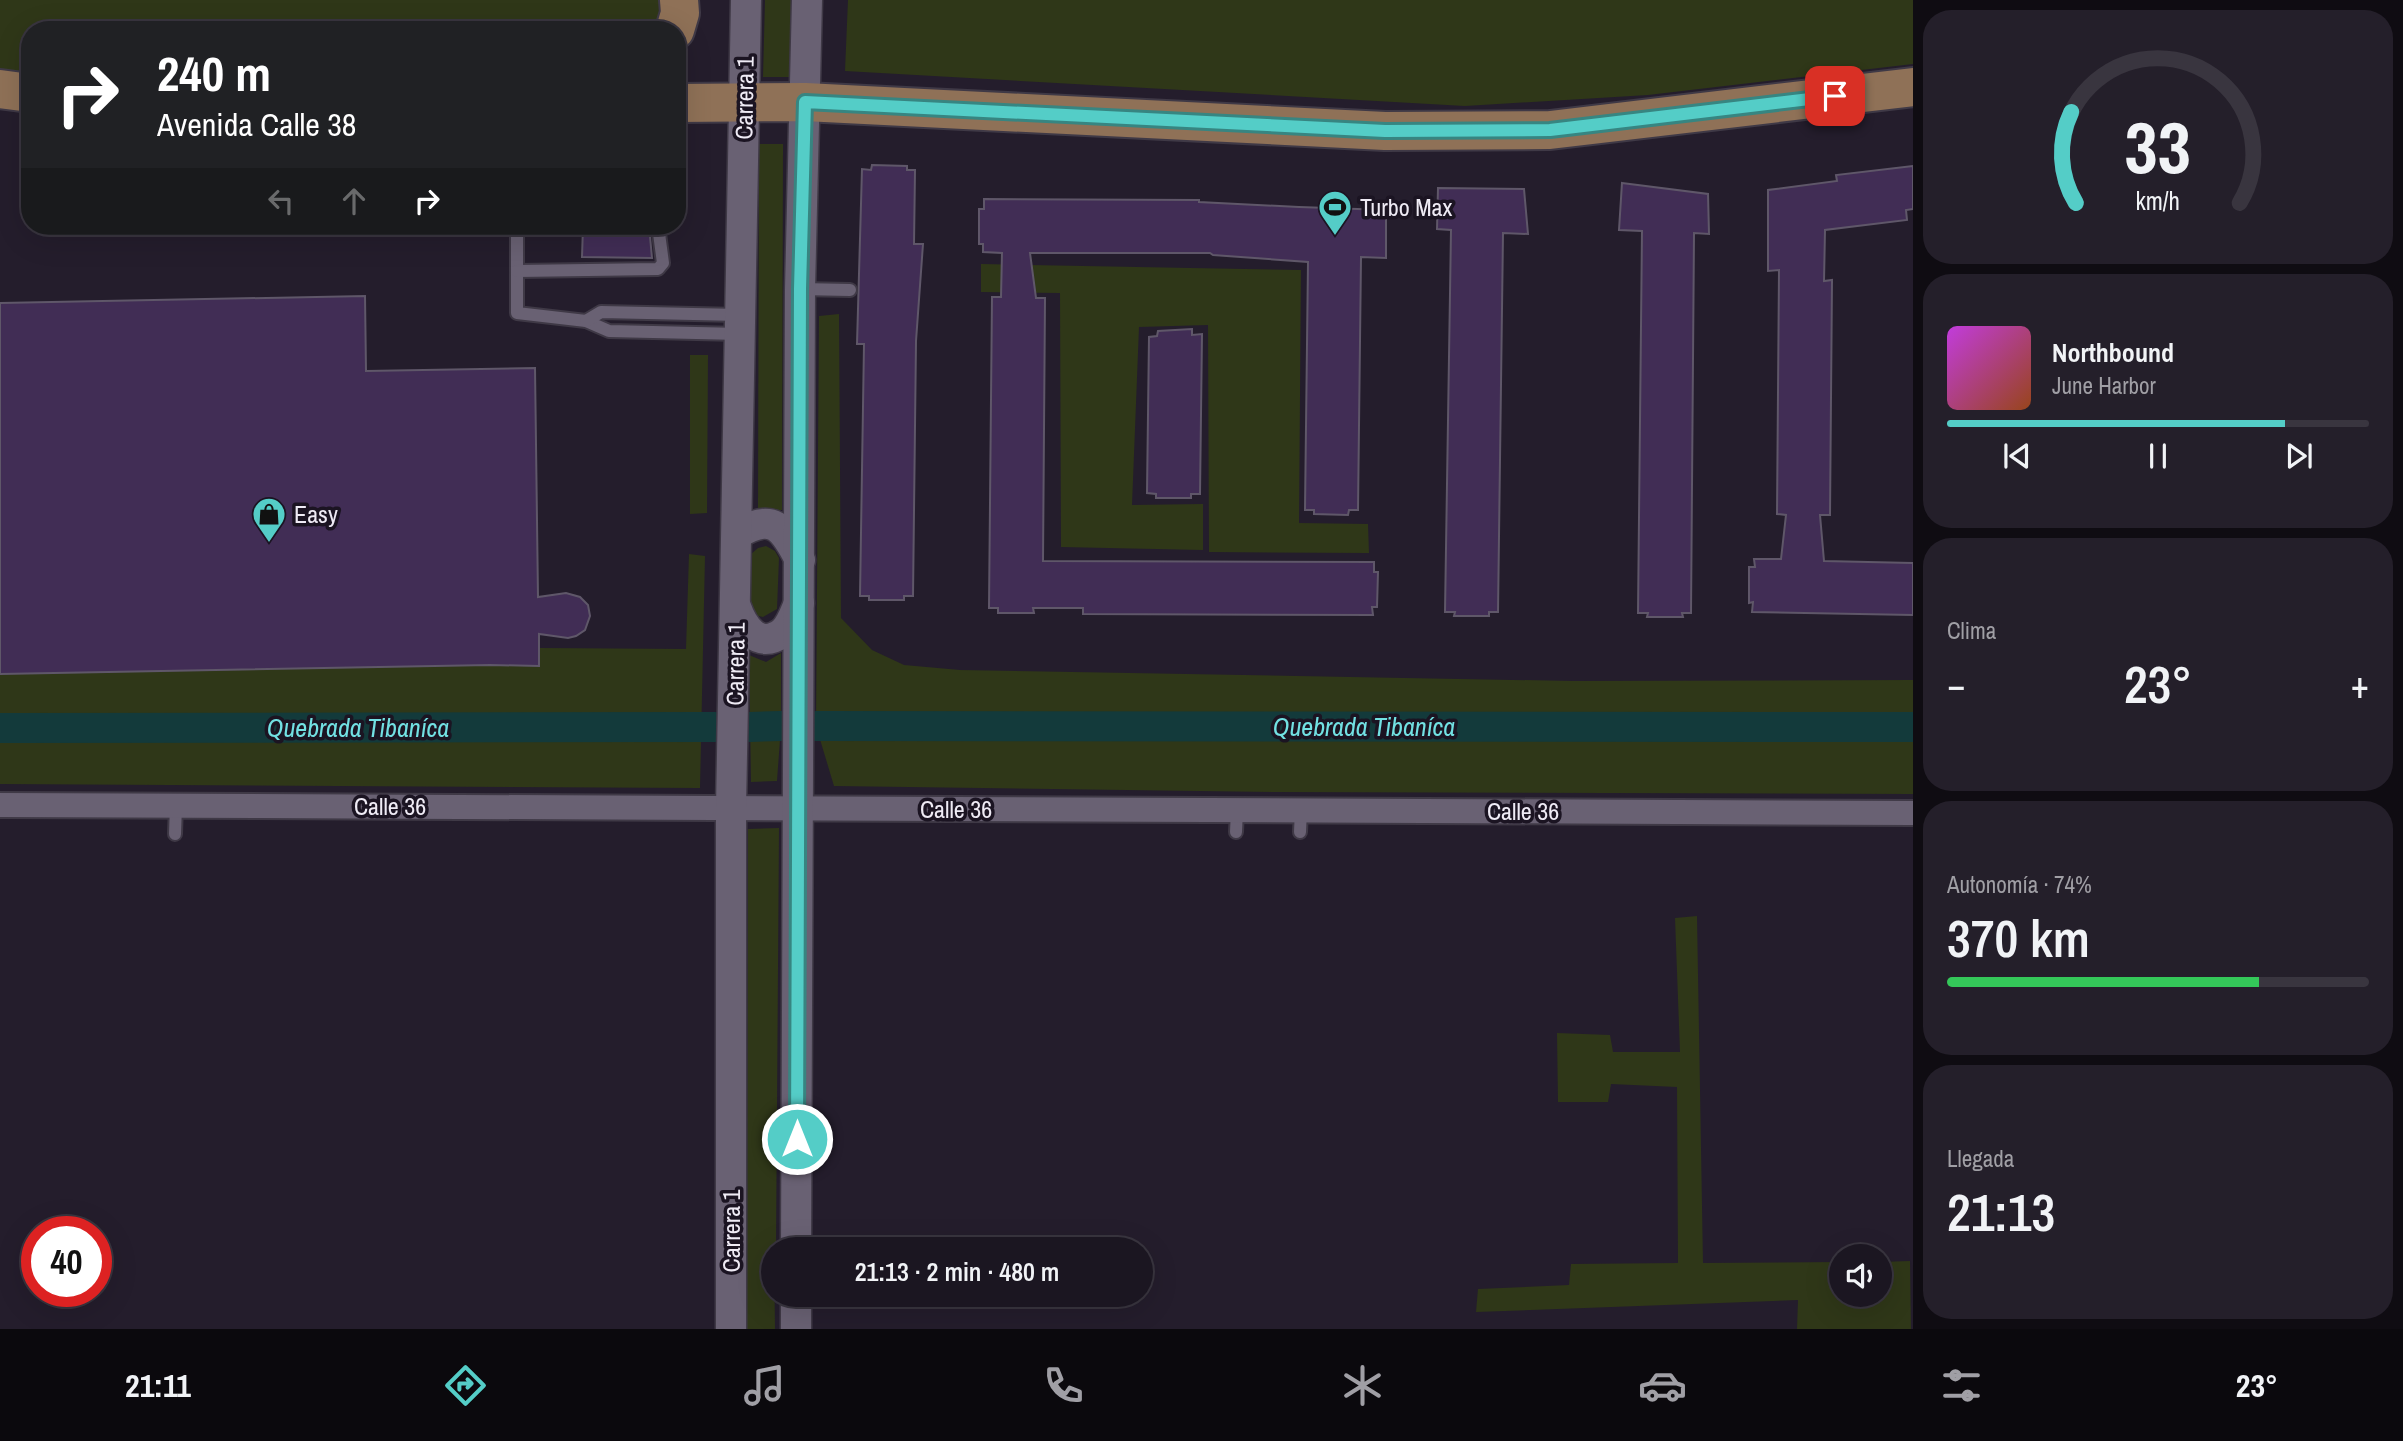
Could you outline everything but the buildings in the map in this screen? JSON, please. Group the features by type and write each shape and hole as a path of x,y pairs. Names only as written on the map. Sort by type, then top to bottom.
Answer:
{"main road":[{"path":"678,21 679,0"},
{"path":"686,103 805,102 1385,131 1550,130 1913,87"},
{"path":"0,89 21,92"},
{"path":"0,111 21,110"}],"street":[{"name":"Carrera 1","path":"731,1329 732,808 746,0"},
{"path":"796,1237 800,289 807,0"},
{"path":"737,534 759,523 777,525 788,537 800,560"},
{"path":"736,607 745,628 752,635 763,637 783,632 799,603"},
{"name":"Calle 36","path":"0,805 799,808 1236,821 1913,813"},
{"path":"796,1307 796,1329"}],"lane":[{"path":"517,235 517,313 586,321 609,331 740,325"},
{"path":"517,271 659,269 663,263 659,235"},
{"path":"800,289 850,290"},
{"path":"586,321 601,312 740,325"},
{"path":"175,834 176,806"}],"green space":[{"path":"0,0 663,0 660,21 21,21 21,72 0,71"},
{"path":"765,0 793,0 791,77 763,77"},
{"path":"848,0 1913,0 1913,64 1648,95 1465,106 845,71"},
{"path":"759,144 783,144 782,510 758,510"},
{"path":"981,264 1301,270 1299,523 1368,524 1369,553 1209,552 1208,325 1139,327 1132,505 1203,504 1203,550 1061,547 1060,293 981,292"},
{"path":"839,314 841,618 872,650 904,665 960,670 1573,681 1913,680 1913,794 1273,792 834,786 816,726 819,316"},
{"path":"690,355 708,355 707,513 690,514"},
{"path":"766,546 775,551 779,558 777,609 763,617 754,615 748,606 750,555 758,548"},
{"path":"689,554 705,556 700,788 0,784 0,674 538,666 539,648 686,649"},
{"path":"781,653 781,726 777,781 751,782 749,655 766,662"},
{"path":"779,828 776,1237 761,1237 761,1307 775,1307 775,1329 747,1329 748,829"},
{"path":"1697,916 1703,1263 1829,1262 1829,1307 1892,1307 1892,1262 1910,1261 1911,1329 1797,1329 1798,1300 1476,1312 1478,1289 1569,1285 1571,1264 1678,1263 1677,1087 1611,1084 1608,1102 1558,1102 1557,1033 1610,1035 1613,1052 1680,1052 1675,918"}],"waterway":[{"name":"Quebrada Tibaníca","path":"750,727 781,726"},
{"name":"Quebrada Tibaníca","path":"816,726 1913,727"},
{"name":"Quebrada Tibaníca","path":"0,728 715,727"}],"place":[{"name":"Turbo Max","path":"1335,237"},
{"name":"Easy","path":"269,544"}],"route":[{"path":"797,1139 800,289 805,102 1385,131 1550,130 1835,96"}]}
